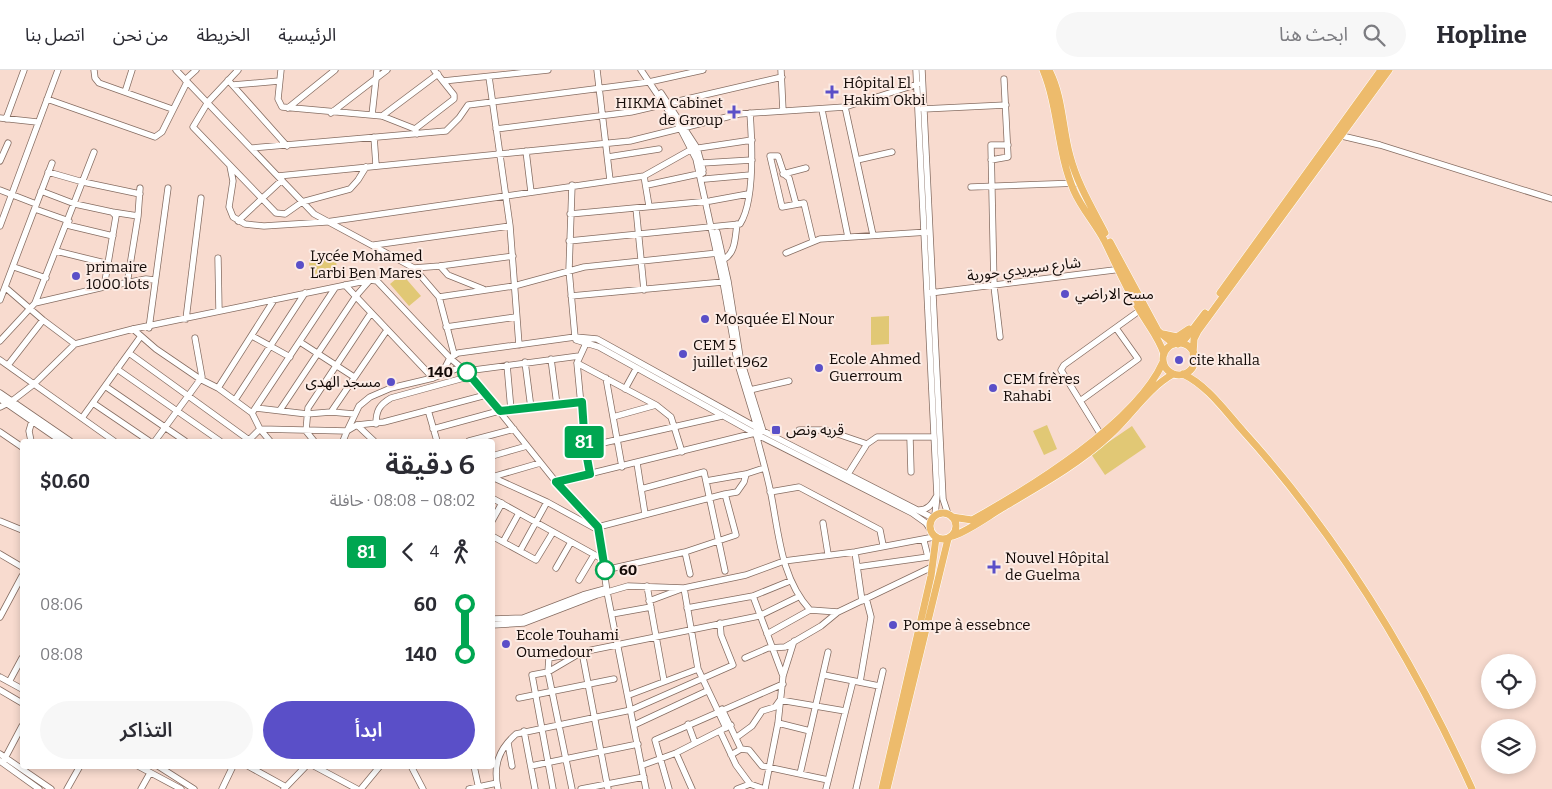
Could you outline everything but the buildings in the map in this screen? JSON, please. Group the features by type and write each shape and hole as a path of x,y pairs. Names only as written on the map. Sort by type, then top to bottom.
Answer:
{"main road":[{"path":"1042,70 1052,102 1062,155 1104,240 1158,331 1176,344 1187,346 1193,354"},
{"path":"1049,70 1059,98 1075,184"},
{"path":"882,789 932,568 935,537 930,529 934,517 950,516 972,520 1102,435 1154,378 1164,358 1176,344 1189,335 1381,70"},
{"path":"1200,384 1193,354 1194,339 1198,331 1389,70"},
{"path":"1121,269 1139,311 1159,341 1164,358 1173,374"},
{"path":"1158,331 1172,337 1181,336 1208,309"},
{"path":"935,537 951,537 964,531 1026,494 1110,435 1159,384 1173,374 1188,372 1194,363"},
{"path":"1183,374 1200,384 1273,466 1349,566 1374,602 1421,682 1472,789"},
{"path":"887,789 951,537 956,526 950,516"}],"street":[{"path":"24,70 3,118 37,122"},
{"path":"0,226 37,122 58,70"},
{"path":"94,70 95,78 99,83 172,109"},
{"path":"125,92 132,70"},
{"path":"176,70 314,214 414,268 439,296 452,356 441,375"},
{"path":"47,99 152,137 162,132 186,81 196,70"},
{"path":"238,70 208,102 193,126 262,199 281,215 302,202 346,191 356,184 366,167"},
{"path":"281,70 278,102 282,107 382,116 416,131"},
{"path":"288,108 335,70"},
{"path":"372,115 378,70"},
{"path":"332,113 387,70"},
{"path":"443,82 548,70"},
{"path":"597,70 610,180"},
{"path":"641,70 667,105 702,163 737,361 756,430 784,561 790,581 798,597 810,610"},
{"path":"645,70 651,82"},
{"path":"252,148 374,137 416,131 446,131 459,118 468,105 651,82 703,70"},
{"path":"916,70 922,109"},
{"path":"922,70 928,232 943,499 950,516"},
{"path":"382,116 436,72 454,95 454,99 416,131"},
{"path":"496,129 602,116 667,105 781,73 783,111"},
{"path":"489,77 510,226 519,344"},
{"path":"991,160 1008,157 1004,79"},
{"path":"228,80 287,146"},
{"path":"233,85 279,81"},
{"path":"238,221 262,199 280,178 376,165 630,141 750,113 822,110 845,107 918,84"},
{"path":"922,109 1006,105"},
{"path":"845,107 873,235"},
{"path":"822,110 848,237"},
{"path":"569,241 740,224 747,214 752,160 750,113"},
{"path":"1342,136 1552,199"},
{"path":"374,137 376,165"},
{"path":"230,166 233,181 229,207 233,217 238,221 264,226 326,222 644,176 694,148 752,140"},
{"path":"0,161 8,142"},
{"path":"1000,337 994,286 990,145 1008,145"},
{"path":"694,148 703,176"},
{"path":"608,156 659,149"},
{"path":"526,151 531,192"},
{"path":"1,337 31,310 35,303 68,223 94,152"},
{"path":"856,160 892,152"},
{"path":"796,204 789,178 784,174 778,156 770,156 782,207 804,203 813,241"},
{"path":"702,163 752,160"},
{"path":"0,300 52,163"},
{"path":"776,176 806,168"},
{"path":"48,172 82,182 140,191 127,284"},
{"path":"647,185 703,176 750,175"},
{"path":"644,176 649,206"},
{"path":"971,187 1075,184"},
{"path":"572,185 569,241 572,337"},
{"path":"149,328 154,280 168,188"},
{"path":"0,190 12,194 68,223 113,236"},
{"path":"41,191 75,204 138,216"},
{"path":"570,214 708,202 748,194"},
{"path":"186,319 201,198"},
{"path":"636,208 644,290"},
{"path":"104,287 116,216 112,212"},
{"path":"724,260 734,247 737,224"},
{"path":"374,245 510,226"},
{"path":"713,226 724,260 738,347 763,431"},
{"path":"786,254 813,241 928,232"},
{"path":"56,251 109,264"},
{"path":"439,296 514,286 569,270 718,253"},
{"path":"414,268 513,256"},
{"path":"218,258 219,311"},
{"path":"14,266 46,278"},
{"path":"440,266 448,276 484,290"},
{"name":"شارع سيريدي حورية","path":"931,293 1121,269"},
{"path":"0,278 31,310 75,344"},
{"path":"35,303 104,287 146,279 154,280"},
{"path":"280,410 356,296 370,280"},
{"path":"0,407 34,384 75,344 133,329 149,328 219,311 370,280 381,284 471,376 540,463 599,529 607,590 629,695 630,710 643,765 646,789"},
{"path":"571,296 724,282"},
{"path":"346,285 433,378"},
{"path":"252,414 335,288"},
{"path":"235,400 305,293"},
{"path":"588,340 636,369 722,416 763,431 915,510 934,517 936,494 931,293"},
{"path":"218,388 274,300"},
{"path":"1102,435 1062,374 1062,368 1139,311"},
{"path":"312,439 306,432 308,408 371,313"},
{"path":"446,327 516,318"},
{"path":"8,365 43,320"},
{"path":"1080,401 1138,359 1116,328"},
{"path":"133,329 200,379 218,388 235,400 252,414 260,429 268,439"},
{"path":"331,412 387,330"},
{"path":"82,418 141,336"},
{"path":"252,336 290,357"},
{"path":"452,356 572,337 604,342 756,430 912,514 926,523 930,529"},
{"path":"156,439 200,379 195,338"},
{"path":"588,340 579,356 578,363 585,447 590,474"},
{"path":"300,342 354,377"},
{"path":"129,353 245,439"},
{"path":"344,439 354,414 364,400 381,392 463,369 507,366 579,356"},
{"path":"0,360 111,439"},
{"path":"551,360 557,405"},
{"path":"525,362 531,408"},
{"path":"578,363 656,405 671,417 682,452"},
{"path":"507,366 512,410"},
{"path":"117,369 217,439"},
{"path":"625,389 636,369"},
{"path":"376,424 376,412 380,406 391,398 471,376"},
{"path":"606,378 622,467"},
{"path":"750,390 788,381"},
{"path":"105,386 182,439"},
{"path":"0,393 32,421 58,439"},
{"path":"250,439 260,429 306,432 348,431 357,425 376,424 486,395"},
{"path":"0,399 9,402 67,439"},
{"path":"433,429 500,411 582,402"},
{"path":"93,403 146,439"},
{"path":"613,418 656,405"},
{"path":"256,408 307,414 331,412 354,414"},
{"path":"428,410 436,439"},
{"path":"585,447 722,416"},
{"path":"30,439 28,431 32,421"},
{"path":"357,425 372,439"},
{"path":"476,439 514,429"},
{"path":"556,482 682,452 756,430"},
{"path":"799,430 826,430 866,444"},
{"path":"0,432 20,446"},
{"path":"848,474 866,444 878,437 934,437"},
{"path":"910,438 911,472"},
{"path":"495,455 527,446"},
{"path":"495,476 540,463"},
{"path":"637,463 645,514"},
{"path":"706,481 746,474 764,468"},
{"path":"641,489 704,472 725,572"},
{"path":"495,478 599,529 645,514 738,492 746,474"},
{"path":"770,492 799,488 880,530 883,545"},
{"path":"596,591 605,574 685,552 736,535 725,494"},
{"path":"915,510 926,510 933,502 936,494"},
{"path":"495,500 604,560"},
{"path":"520,551 546,502"},
{"path":"495,516 502,504"},
{"path":"503,542 518,513"},
{"path":"0,521 20,529"},
{"path":"823,524 828,554"},
{"path":"495,538 536,560 553,532"},
{"path":"612,614 650,604 684,588 746,575 784,561 854,552 883,545 935,537"},
{"path":"857,567 928,557 924,540"},
{"path":"556,568 571,542"},
{"path":"685,552 690,574"},
{"path":"826,789 845,712 856,681 871,617 864,600 854,552"},
{"path":"0,554 20,566"},
{"path":"579,580 594,555"},
{"path":"745,658 774,648 785,647 821,626 838,612 932,568"},
{"path":"0,617 20,580"},
{"path":"687,608 753,596 790,581"},
{"path":"495,619 523,618 596,591 628,586 684,588"},
{"path":"646,586 664,681"},
{"path":"684,588 698,669 707,691 720,710 731,755 750,784 764,789 778,723 783,676 794,641"},
{"path":"495,625 524,623 607,590"},
{"path":"753,596 783,676"},
{"path":"572,789 548,672 549,658 759,616 798,597"},
{"path":"768,634 810,610 838,612"},
{"path":"495,769 508,743 516,734 524,730 630,710 733,665 721,635 720,623"},
{"path":"582,652 608,786"},
{"path":"800,774 828,652"},
{"path":"553,789 532,675 548,672 574,654"},
{"path":"9,682 20,662"},
{"path":"629,695 698,669"},
{"path":"856,789 882,672"},
{"path":"824,675 879,686"},
{"path":"0,677 20,688"},
{"path":"518,698 614,679"},
{"path":"669,789 655,740 783,684"},
{"path":"0,690 20,702"},
{"path":"634,725 707,691"},
{"path":"780,700 816,705 845,712"},
{"path":"737,737 752,726 762,711 775,707 780,700"},
{"path":"778,723 810,731"},
{"path":"688,724 695,743"},
{"path":"725,728 737,737 741,749"},
{"path":"643,765 661,759 725,728"},
{"path":"1,760 20,729"},
{"path":"524,730 535,789"},
{"path":"508,743 512,766"},
{"path":"531,766 638,744"},
{"path":"731,755 741,749 748,750 760,764 769,768 828,780"},
{"path":"676,752 692,789"},
{"path":"495,755 501,754"},
{"path":"1,760 39,789"},
{"path":"1,760 52,789"},
{"path":"67,789 78,769"},
{"path":"163,769 194,789"},
{"path":"222,789 232,769"},
{"path":"253,769 285,788 303,769"},
{"path":"320,769 359,789 376,769"},
{"path":"413,769 423,789"},
{"path":"475,769 478,788"},
{"path":"469,789 497,786 495,769"},
{"path":"141,789 148,771 181,789"},
{"path":"581,789 608,786 644,777"},
{"path":"737,789 750,784"}],"shaded area":[{"path":"336,258 337,274 311,277 309,262"},
{"path":"402,274 421,296 409,306 390,284"},
{"path":"889,316 889,344 871,345 871,317"},
{"path":"1047,425 1057,449 1044,455 1033,431"},
{"path":"1132,426 1146,447 1105,475 1091,454"}],"bus line":[{"name":"81","path":"467,372 500,411 582,402 585,447 590,474 556,482 598,527 605,570"}],"place":[{"name":"Hôpital El Hakim Okbi","path":"832,92"},
{"name":"HIKMA Cabinet de Group","path":"734,112"},
{"name":"Lycée Mohamed Larbi Ben Mares","path":"300,265"},
{"name":"primaire 1000 lots","path":"76,276"},
{"name":"مسح الاراضي","path":"1065,294"},
{"name":"Mosquée El Nour","path":"705,319"},
{"name":"CEM 5 juillet 1962","path":"683,354"},
{"name":"cite khalla","path":"1179,360"},
{"name":"Ecole Ahmed Guerroum","path":"819,368"},
{"name":"140","path":"467,372"},
{"name":"مسجد الهدى","path":"391,382"},
{"name":"CEM frères Rahabi","path":"993,388"},
{"name":"قريه ونص","path":"776,430"},
{"name":"Nouvel Hôpital de Guelma","path":"994,567"},
{"name":"60","path":"605,570"},
{"name":"Pompe à essebnce","path":"893,625"},
{"name":"Ecole Touhami Oumedour","path":"506,644"}]}
